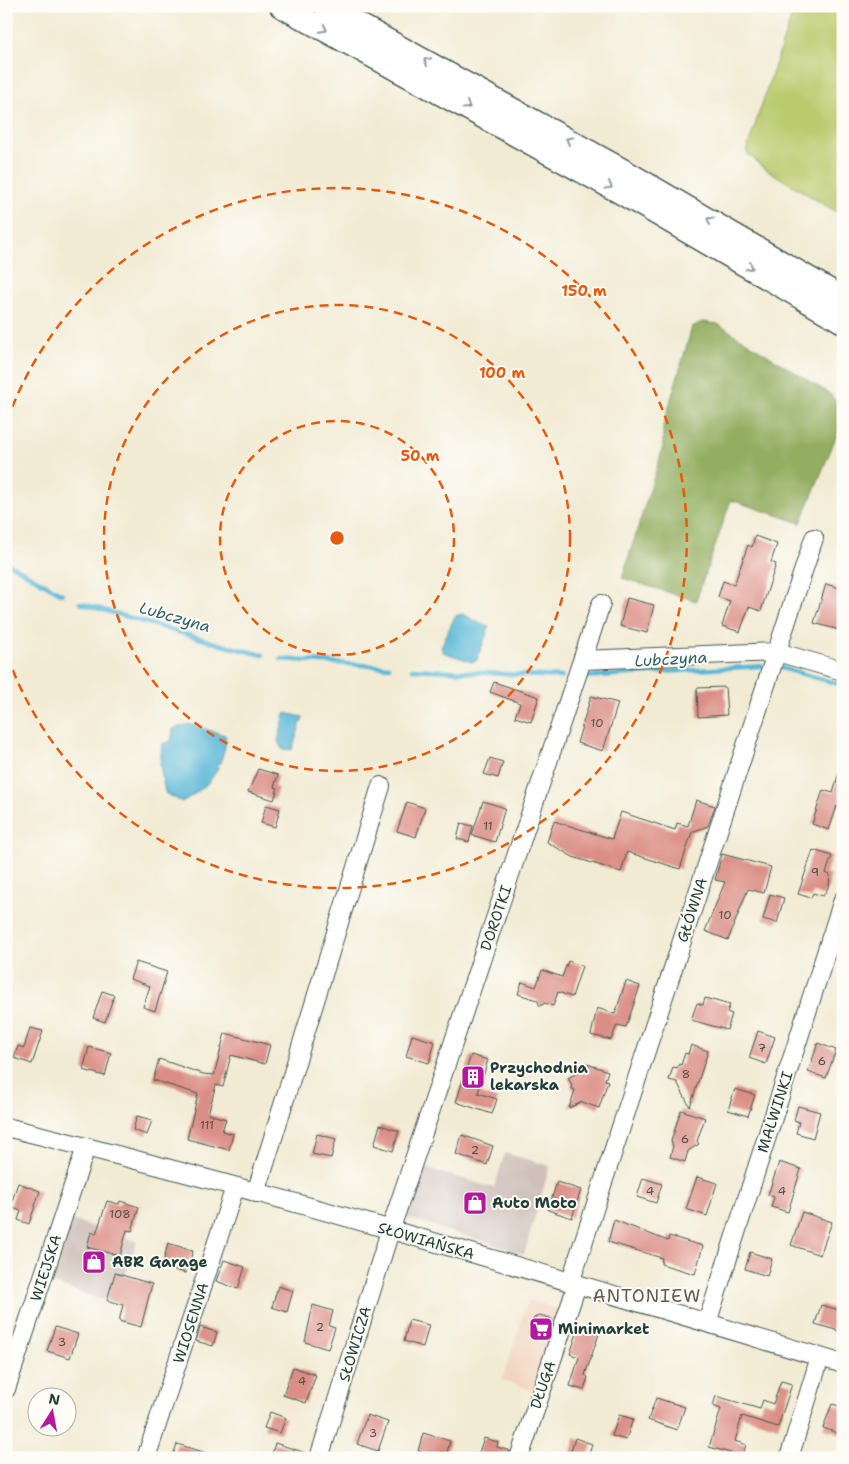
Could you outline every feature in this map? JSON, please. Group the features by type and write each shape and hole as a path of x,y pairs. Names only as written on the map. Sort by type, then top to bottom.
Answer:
{"main road":[{"path":"281,6 599,180 843,322"},
{"path":"325,6 626,172 843,298"}],"street":[{"name":"GŁÓWNA","path":"574,1284 814,538"},
{"name":"DOROTKI","path":"390,1231 602,604"},
{"path":"583,660 777,652 843,671"},
{"path":"256,1193 381,786"},
{"name":"MALWINKI","path":"707,1323 843,900"},
{"name":"SŁOWIAŃSKA","path":"6,1127 235,1187 574,1284 843,1364"},
{"name":"WIEJSKA","path":"6,1389 86,1147"},
{"name":"WIOSENNA","path":"146,1458 235,1187"},
{"name":"SŁOWICZA","path":"319,1458 390,1231"},
{"name":"DŁUGA","path":"519,1458 574,1284"},
{"path":"789,1458 820,1357"}],"shaded area":[{"name":"Auto Moto","path":"505,1153 550,1166 524,1254 406,1218 422,1167 494,1188"},
{"name":"ABR Garage","path":"72,1220 137,1241 116,1304 51,1283"},
{"path":"528,1300 560,1310 534,1391 502,1380"}],"green space":[{"path":"795,6 843,6 843,216 764,168 746,152"},
{"path":"702,322 718,324 830,394 840,407 842,422 801,523 731,500 696,601 622,578 659,461 663,446 663,427 692,327"}],"water":[{"path":"462,614 489,627 477,660 472,662 443,652 441,647 455,616"},
{"path":"285,713 303,717 292,750 282,749 278,741"},
{"path":"189,724 225,735 226,742 220,763 213,777 197,793 182,802 165,793 160,765 162,744 171,741 173,729"}],"building":[{"path":"755,536 777,544 771,562 776,564 761,611 749,607 740,632 722,626 730,601 718,597 723,581 734,585 748,545 752,547"},
{"path":"826,584 843,589 843,619 839,630 814,623"},
{"path":"627,598 654,605 647,633 620,626"},
{"path":"494,682 539,697 531,722 515,717 520,703 490,692"},
{"path":"725,687 727,715 698,717 697,688"},
{"path":"591,696 618,703 603,751 577,743"},
{"path":"490,758 503,762 498,778 484,774"},
{"path":"258,769 278,775 274,787 278,788 274,800 248,792"},
{"path":"840,769 843,770 843,807 837,806 829,830 812,824 823,790 833,793"},
{"path":"696,800 715,806 708,826 692,832 680,869 627,852 621,872 573,857 547,842 554,821 612,839 621,812 675,830 677,823 688,826"},
{"path":"483,801 505,808 495,842 472,835"},
{"path":"407,802 425,808 416,837 397,831"},
{"path":"266,805 280,809 275,827 261,823"},
{"path":"461,823 473,826 469,842 457,839"},
{"path":"813,850 832,856 826,873 830,875 829,886 823,896 813,893 811,898 798,894"},
{"path":"722,854 771,867 764,893 748,889 728,940 705,931 725,882 715,880"},
{"path":"770,894 784,898 777,923 763,919"},
{"path":"568,961 582,966 572,997 558,992 553,1006 545,1003 540,1006 537,1000 518,994 522,982 536,987 542,970 562,977"},
{"path":"136,962 167,972 155,1011 143,1007 150,986 130,979"},
{"path":"626,981 640,986 626,1027 617,1025 611,1040 591,1035 597,1008 615,1014"},
{"path":"102,991 114,995 105,1022 93,1018"},
{"path":"705,998 730,1005 727,1012 732,1014 727,1030 691,1020 697,1003 703,1005"},
{"path":"30,1028 43,1031 32,1064 14,1058 18,1046 24,1048"},
{"path":"758,1031 775,1037 766,1064 749,1058"},
{"path":"225,1033 270,1045 265,1064 231,1055 223,1087 216,1085 208,1114 226,1119 222,1131 233,1134 229,1150 187,1139 198,1094 153,1080 159,1059 203,1074 214,1075"},
{"path":"412,1035 435,1042 429,1063 406,1056"},
{"path":"818,1043 836,1050 826,1078 808,1072"},
{"path":"691,1045 708,1051 690,1107 677,1082 669,1080 673,1067 677,1068 679,1064 681,1065 685,1053 688,1054"},
{"path":"89,1047 111,1053 105,1076 83,1070"},
{"name":"Przychodnia lekarska","path":"471,1055 488,1060 478,1093 497,1099 492,1114 456,1102"},
{"path":"584,1063 608,1071 605,1080 608,1081 599,1108 582,1102 569,1108 575,1090 571,1088 572,1085 568,1078 575,1074 576,1071 581,1072"},
{"path":"735,1089 755,1095 748,1116 728,1110"},
{"path":"798,1106 820,1112 813,1138 796,1133 799,1122 794,1120"},
{"path":"681,1110 705,1118 697,1141 699,1144 688,1151 685,1162 670,1157 673,1146 671,1141"},
{"path":"137,1116 152,1120 147,1135 133,1130"},
{"path":"380,1125 399,1131 393,1151 374,1145"},
{"path":"317,1134 336,1139 331,1158 312,1154"},
{"path":"462,1135 493,1146 487,1165 456,1154"},
{"path":"779,1162 801,1169 788,1212 771,1207 774,1197 768,1195"},
{"path":"697,1177 717,1183 707,1216 686,1209"},
{"path":"643,1178 662,1184 656,1203 637,1197"},
{"path":"557,1182 581,1190 572,1218 548,1210"},
{"path":"18,1183 40,1191 29,1224 18,1220 21,1211 10,1207"},
{"path":"107,1201 119,1204 120,1201 139,1207 132,1231 127,1230 120,1256 87,1247 91,1232 96,1234"},
{"path":"802,1212 832,1222 820,1255 791,1245"},
{"path":"614,1220 668,1241 669,1236 703,1246 695,1274 661,1264 662,1258 608,1242"},
{"path":"168,1243 193,1251 186,1273 162,1267"},
{"path":"750,1252 772,1259 767,1276 745,1269"},
{"path":"224,1260 245,1267 238,1289 216,1281"},
{"path":"115,1273 152,1284 141,1327 119,1321 123,1305 107,1300"},
{"path":"278,1286 293,1291 287,1312 272,1307"},
{"path":"313,1305 333,1311 329,1326 335,1328 328,1349 305,1342"},
{"path":"821,1305 843,1311 843,1332 815,1324"},
{"name":"Minimarket","path":"540,1315 550,1318 553,1324 547,1340 529,1333 534,1318"},
{"path":"409,1320 429,1325 423,1347 404,1341"},
{"path":"55,1327 78,1334 70,1358 47,1351"},
{"path":"200,1327 217,1332 213,1346 196,1341"},
{"path":"579,1327 599,1334 585,1375 588,1377 584,1390 570,1386 579,1357 570,1354"},
{"path":"293,1367 316,1375 306,1403 283,1395"},
{"path":"781,1381 792,1384 778,1427 742,1416 735,1441 746,1445 742,1456 709,1447 721,1409 713,1406 716,1396 760,1409 763,1400 773,1404"},
{"path":"656,1398 685,1407 677,1430 648,1420"},
{"path":"832,1404 843,1407 843,1435 823,1428"},
{"path":"270,1412 286,1418 280,1433 264,1428"},
{"path":"367,1415 388,1422 378,1451 357,1444"},
{"path":"619,1415 633,1419 626,1440 612,1436"},
{"path":"423,1433 450,1441 447,1453 441,1452 439,1457 418,1451"},
{"path":"484,1438 498,1442 497,1447 510,1451 509,1458 477,1458"},
{"path":"575,1438 592,1444 588,1458 569,1458"},
{"path":"275,1443 309,1454 309,1458 271,1458"},
{"path":"177,1444 213,1455 212,1458 172,1458"}],"waterway":[{"name":"Lubczyna","path":"6,562 62,594"},
{"name":"Lubczyna","path":"80,603 222,645 263,655"},
{"name":"Lubczyna","path":"281,659 389,667"},
{"name":"Lubczyna","path":"582,677 762,666"},
{"name":"Lubczyna","path":"781,668 843,685"},
{"name":"Lubczyna","path":"412,669 562,677"}],"place":[{"name":"Przychodnia lekarska","path":"473,1077"},
{"name":"Auto Moto","path":"475,1203"},
{"name":"ABR Garage","path":"94,1262"},
{"name":"Minimarket","path":"541,1329"}],"district":[{"name":"ANTONIEW","path":"647,1296"}]}
